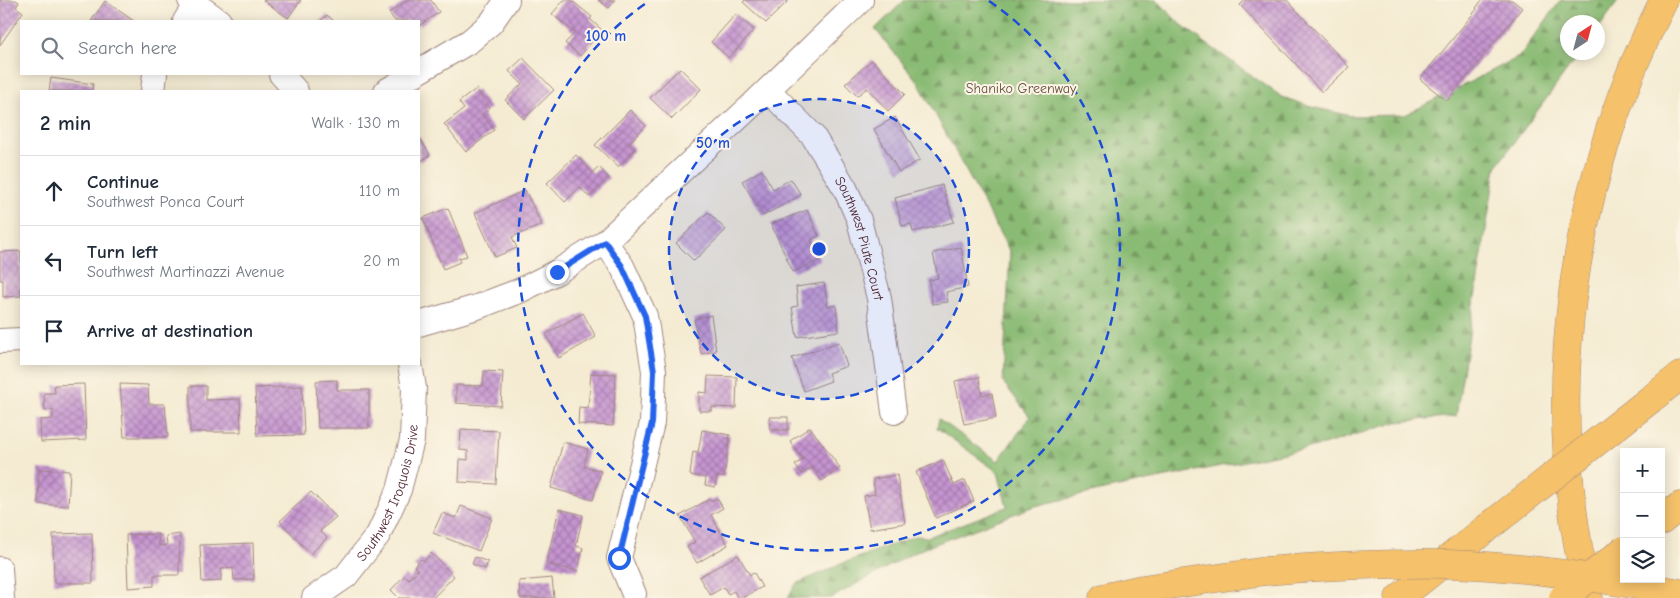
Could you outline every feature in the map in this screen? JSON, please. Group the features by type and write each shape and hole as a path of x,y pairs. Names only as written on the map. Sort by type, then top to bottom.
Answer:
{"highway":[{"path":"1588,598 1574,525 1567,454 1566,397 1574,273 1596,172 1620,98 1645,36 1664,0"},
{"path":"1399,598 1680,376"},
{"path":"1665,518 1680,506"},
{"path":"1563,598 1620,553"},
{"path":"1103,598 1142,589 1266,571 1370,564 1448,564 1509,568 1571,574 1680,593"}],"street":[{"path":"420,71 470,41 490,22 507,0"},
{"path":"420,324 477,308 520,291 557,272 605,242 768,90 861,0"},
{"path":"191,9 217,20"},
{"path":"153,90 155,75"},
{"path":"282,75 295,90"},
{"path":"388,90 413,75"},
{"name":"Southwest Piute Court","path":"768,90 813,136 845,188 860,220 879,298 894,412"},
{"path":"605,242 622,266 645,316 654,371 652,423 619,558 634,594"},
{"path":"0,341 20,340"},
{"name":"Southwest Iroquois Drive","path":"314,598 346,576 373,542 399,490 412,440 414,388 410,365"},
{"path":"0,569 2,598"}],"green space":[{"name":"Shaniko Greenway","path":"905,0 1157,0 1177,21 1204,42 1282,97 1312,107 1351,116 1405,115 1519,57 1561,0 1619,0 1605,19 1605,15 1560,15 1560,60 1575,60 1496,167 1456,416 1397,422 1323,445 1108,489 1035,506 917,551 831,598 788,598 796,584 841,564 915,536 928,537 1007,507 998,472 937,428 939,419 998,461 1030,417 1003,382 1010,252 918,82 875,29"}],"building":[{"path":"0,0 16,0 19,2 16,7 23,12 0,45"},
{"path":"263,0 301,0 288,18"},
{"path":"407,0 431,0 439,12 420,25 420,20 394,20 389,13"},
{"path":"564,0 571,0 592,17 590,19 602,30 580,56 565,43 575,33 552,14"},
{"path":"598,0 615,0 609,8"},
{"path":"745,0 789,0 766,23 743,2"},
{"path":"1245,0 1287,0 1349,67 1322,92 1240,5"},
{"path":"1482,0 1512,0 1522,8 1447,101 1420,79 1477,9"},
{"path":"105,1 133,20 92,20"},
{"path":"736,14 754,30 729,58 711,42"},
{"path":"327,15 333,20 321,20"},
{"path":"523,58 554,90 524,119 505,100 522,84 509,71"},
{"path":"872,60 905,94 888,111 867,88 857,96 845,84"},
{"path":"680,68 701,89 672,119 650,98"},
{"path":"51,78 93,84 92,90 49,90"},
{"path":"476,89 490,108 482,114 494,130 466,152 444,124 464,109 459,102"},
{"path":"630,110 646,126 629,143 635,149 618,167 595,145"},
{"path":"895,117 920,160 899,172 874,129"},
{"path":"420,138 430,155 420,161"},
{"path":"576,155 593,173 599,167 609,178 589,197 580,187 565,202 547,183"},
{"path":"762,170 773,189 791,179 801,195 763,216 742,181"},
{"path":"942,185 954,222 913,232 911,224 902,226 895,198"},
{"path":"525,190 542,225 512,237 517,248 495,257 475,213"},
{"path":"448,208 467,256 459,258 460,262 443,269 423,218"},
{"path":"807,210 819,236 811,240 820,260 793,272 771,224"},
{"path":"708,212 726,230 694,261 676,243"},
{"path":"961,247 968,287 946,292 948,302 932,304 929,280 938,278 933,253"},
{"path":"20,251 20,296 3,297 3,280 0,280 0,252"},
{"path":"824,283 828,306 836,305 839,331 797,337 792,307 798,306 796,287"},
{"path":"583,313 596,337 559,358 546,334"},
{"path":"711,315 716,351 701,354 694,319"},
{"path":"839,342 847,366 828,373 831,381 804,391 792,358"},
{"path":"484,371 503,372 501,406 456,403 456,385 483,386"},
{"path":"591,373 616,374 613,426 578,424 579,407 588,408"},
{"path":"708,376 737,377 736,408 712,407 712,411 699,411 699,392 707,393"},
{"path":"979,377 982,395 992,393 996,418 964,424 955,381"},
{"path":"337,380 337,390 369,390 369,428 318,428 316,381"},
{"path":"84,384 86,440 41,442 40,420 53,419 53,410 45,411 44,393 55,393 54,385"},
{"path":"120,384 148,385 149,404 165,404 168,437 124,437"},
{"path":"190,386 206,386 206,400 240,399 241,432 190,432"},
{"path":"302,386 304,435 257,436 255,388"},
{"path":"769,417 788,417 788,430 770,430"},
{"path":"810,427 840,468 822,481 812,467 802,474 795,465 803,459 790,441"},
{"path":"461,429 499,431 496,484 459,482 460,459 468,460 468,451 460,450"},
{"path":"702,430 730,435 724,477 717,477 715,487 705,485 706,478 690,475 693,452 698,453"},
{"path":"563,442 588,449 584,466 601,471 593,500 551,488"},
{"path":"943,460 954,485 965,480 974,501 936,518 916,472"},
{"path":"39,469 70,471 68,506 38,504"},
{"path":"897,475 905,523 870,529 864,496 875,494 873,479"},
{"path":"311,492 336,517 320,531 327,538 310,554 280,521"},
{"path":"717,498 723,508 711,515 728,545 697,563 687,547 695,542 680,516 709,499 710,501"},
{"path":"461,506 492,518 479,551 433,533 442,513 456,518"},
{"path":"559,509 583,515 576,546 583,548 578,571 546,564"},
{"path":"92,533 93,583 54,583 53,534"},
{"path":"158,534 159,546 167,545 166,536 180,534 179,575 154,575 154,586 128,588 126,535"},
{"path":"253,543 254,579 234,580 233,568 221,569 221,581 202,582 200,545"},
{"path":"431,553 454,576 433,598 399,598 391,590 405,575 409,579 418,570 414,566 421,559 424,561"},
{"path":"738,555 750,575 754,573 762,587 742,598 738,598 734,591 728,594 724,587 710,595 699,577"},
{"path":"475,557 488,562 485,569 472,564"},
{"path":"552,578 554,598 520,598 519,581"}],"route":[{"path":"557,272 605,242 622,266 645,316 654,371 652,423 619,558"}]}
